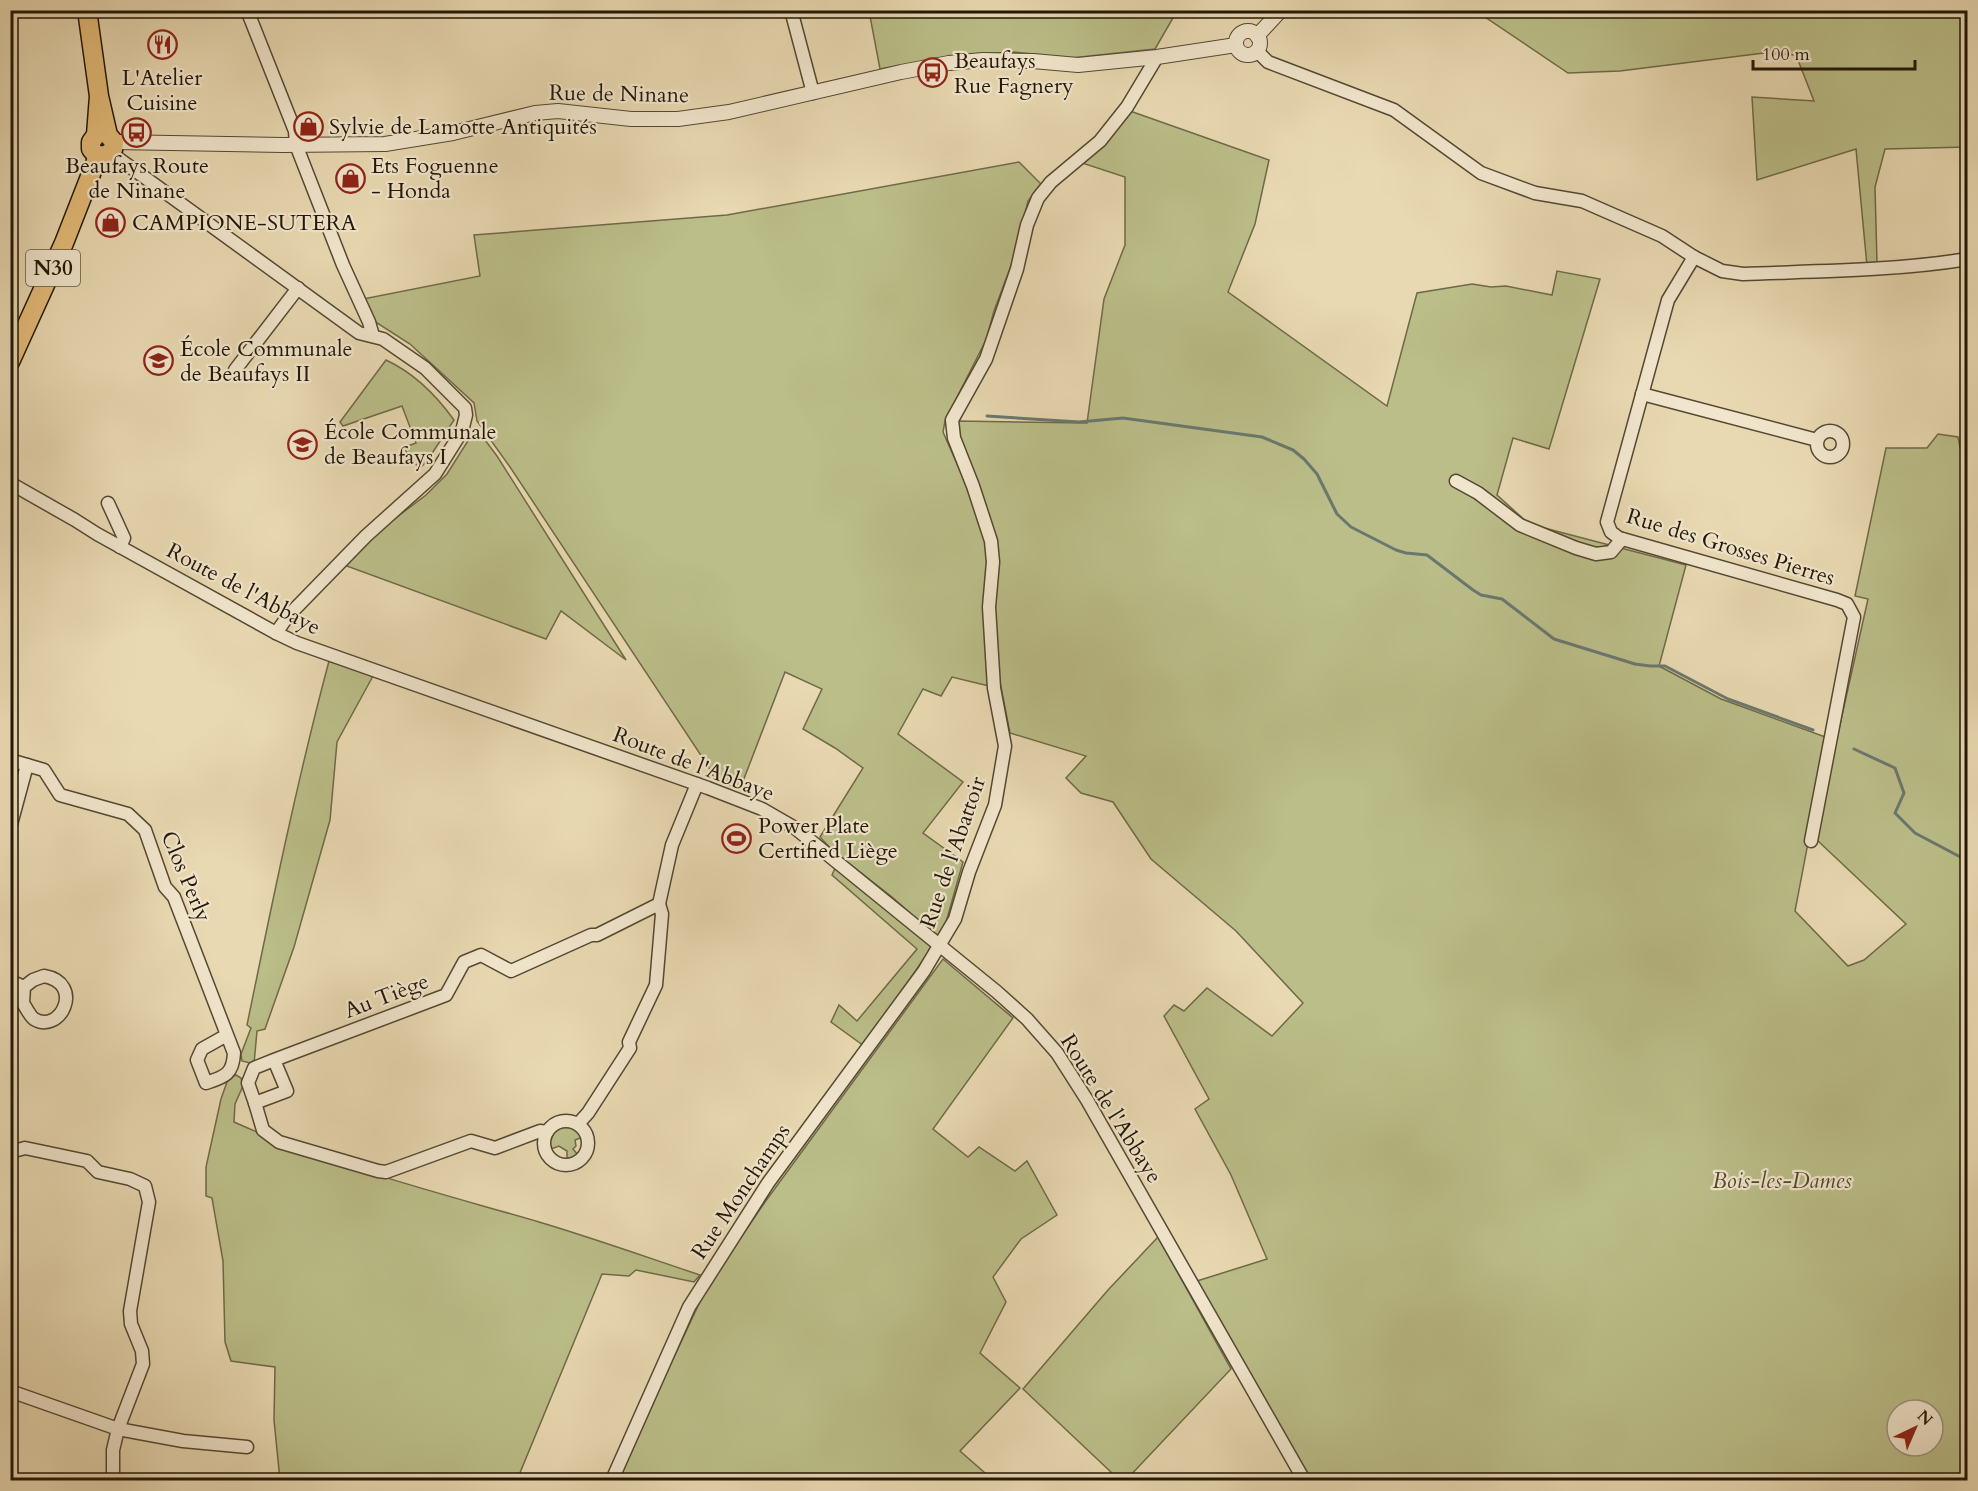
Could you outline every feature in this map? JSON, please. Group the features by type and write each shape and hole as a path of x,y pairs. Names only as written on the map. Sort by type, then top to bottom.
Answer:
{"main road":[{"path":"87,10 105,144"},
{"name":"N30","path":"11,360 64,243 105,144"}],"street":[{"path":"247,10 295,131 296,145 373,336"},
{"path":"791,10 813,93"},
{"path":"1257,36 1281,10"},
{"path":"1250,32 1257,36 1259,43 1257,51 1250,55 1243,54 1236,45 1237,38 1243,33 1250,32"},
{"name":"Rue de Ninane","path":"105,144 385,144 453,133 535,113 558,111 631,119 678,119 729,112 949,63 983,60 1078,65 1157,57 1236,45"},
{"path":"1257,51 1268,62 1394,110 1481,172 1535,193 1582,201 1662,236 1694,257 1722,271 1743,274 1884,268 1968,259"},
{"name":"Rue de l'Abattoir","path":"940,947 956,919 969,872 994,805 1005,746 994,688 989,607 993,562 991,541 954,438 952,420 986,359 1017,269 1027,225 1038,198 1051,182 1100,141 1127,107 1157,57"},
{"path":"105,144 359,333 383,339 425,368 465,408 465,424 435,474 382,521 316,586 288,615 276,633"},
{"name":"Rue des Grosses Pierres","path":"1694,257 1668,300 1607,522 1611,532 1622,539 1847,604 1854,617 1811,841"},
{"path":"235,370 298,288"},
{"path":"1642,394 1817,440"},
{"path":"1456,481 1478,493 1520,525 1576,548 1596,554 1611,552 1622,539"},
{"name":"Route de l'Abbaye","path":"10,483 276,633 327,654 697,784 762,809 781,819 1027,1019 1057,1053 1093,1110 1304,1480"},
{"path":"108,503 124,538 120,547"},
{"name":"Clos Perly","path":"10,760 44,770 60,795 128,814 145,830 165,887 174,897 227,1035"},
{"path":"10,828 27,765"},
{"path":"547,1132 544,1142 546,1152 552,1160 561,1164 572,1164 581,1160 587,1151 589,1141 585,1131 578,1124 588,1113 630,1048 629,1042 656,985 662,914 659,904 672,845 697,784"},
{"name":"Au Tiège","path":"578,1124 561,1121 547,1132 540,1131 495,1148 471,1141 386,1172 378,1172 279,1142 263,1130 248,1083 254,1068 274,1059 446,995 464,962 481,955 511,971 591,935 597,935 659,904"},
{"name":"Rue Monchamps","path":"612,1480 689,1307 768,1183 940,947"},
{"path":"10,981 24,987"},
{"path":"255,1103 287,1091 274,1059"},
{"path":"10,1152 25,1148 87,1161 98,1172 130,1179 145,1186 149,1202 130,1311 131,1324 142,1351 143,1364 118,1429 113,1450 113,1480"},
{"path":"10,1391 118,1429 183,1441 247,1447"}],"green space":[{"path":"869,11 1177,11 1155,49 1071,58 1013,52 953,56 880,69"},
{"path":"1476,11 1967,11 1967,147 1885,149 1875,187 1877,263 1867,266 1856,149 1757,180 1752,97 1814,101 1796,55 1764,53 1620,71 1568,73"},
{"name":"Bois-les-Dames","path":"1130,111 1269,160 1255,224 1228,292 1387,406 1417,293 1472,284 1491,287 1506,286 1552,295 1557,271 1600,279 1549,449 1513,438 1497,495 1529,524 1686,565 1659,666 1721,699 1828,738 1795,911 1848,966 1864,960 1906,924 1817,840 1868,599 1855,596 1886,448 1927,448 1938,434 1958,437 1960,447 1967,446 1967,1480 1311,1480 1197,1281 1267,1259 1231,1175 1195,1109 1209,1099 1164,1016 1174,1005 1184,1011 1207,988 1272,1036 1303,1003 1236,931 1151,859 1113,802 1081,793 1066,778 1086,756 1010,733 999,677 994,597 997,553 957,436 958,421 1087,423 1104,299 1125,245 1125,177 1079,162"},
{"path":"1019,162 1041,184 1028,201 1012,263 986,340 945,421 943,432 989,546 989,686 952,677 941,696 923,689 898,734 963,782 923,833 963,862 941,940 892,897 832,850 820,837 863,768 803,729 822,689 785,672 740,789 715,780 708,766 510,467 477,421 474,403 410,344 374,321 363,299 480,276 474,235 727,215"},
{"path":"386,360 406,371 424,386 454,420 420,468 408,457 405,447 416,443 402,406 343,426 340,422"},
{"path":"476,428 497,456 626,660 561,611 546,639 344,565 389,523 426,495 447,474"},
{"path":"329,661 373,676 337,742 330,820 294,947 265,1029 257,1031 254,1064 242,1061 241,1054 251,1028 247,1025 275,888"},
{"path":"836,866 932,947 864,1046 831,1022 839,1005 857,1021 917,949 832,875"},
{"path":"943,959 1013,1018 933,1129 968,1157 979,1147 1015,1171 1027,1161 1057,1215 1021,1239 993,1277 1006,1302 980,1353 1020,1388 960,1451 993,1480 616,1480 706,1289 765,1202"},
{"path":"236,1075 241,1078 243,1086 235,1104 234,1122 271,1138 346,1165 559,1228 700,1275 694,1282 636,1270 629,1276 602,1274 517,1480 280,1480 274,1420 275,1367 231,1361 225,1342 223,1261 212,1198 206,1196 206,1167 221,1099 228,1079"},
{"path":"567,1125 575,1128 583,1137 575,1140 576,1146 573,1149 578,1155 567,1159 567,1151 559,1146 551,1149 550,1142 555,1130"},
{"path":"1158,1237 1231,1369 1126,1480 1108,1480 1113,1474 1023,1389 1108,1290"}],"waterway":[{"path":"987,416 1079,422 1123,418 1262,437 1293,450 1304,459 1317,474 1337,514 1351,527 1396,550 1427,555 1481,595 1502,599 1554,639 1635,664 1665,666 1728,699 1813,730"},
{"path":"1854,749 1895,768 1904,793 1895,813 1915,833 1968,861"}],"place":[{"name":"L'Atelier Cuisine","path":"162,45"},
{"name":"Beaufays Rue Fagnery","path":"933,73"},
{"name":"Sylvie de Lamotte Antiquités","path":"308,126"},
{"name":"Beaufays Route de Ninane","path":"137,133"},
{"name":"Ets Foguenne - Honda","path":"350,178"},
{"name":"CAMPIONE-SUTERA","path":"111,222"},
{"name":"École Communale de Beaufays II","path":"159,361"},
{"name":"École Communale de Beaufays I","path":"303,444"},
{"name":"Power Plate Certified Liège","path":"737,838"}]}
